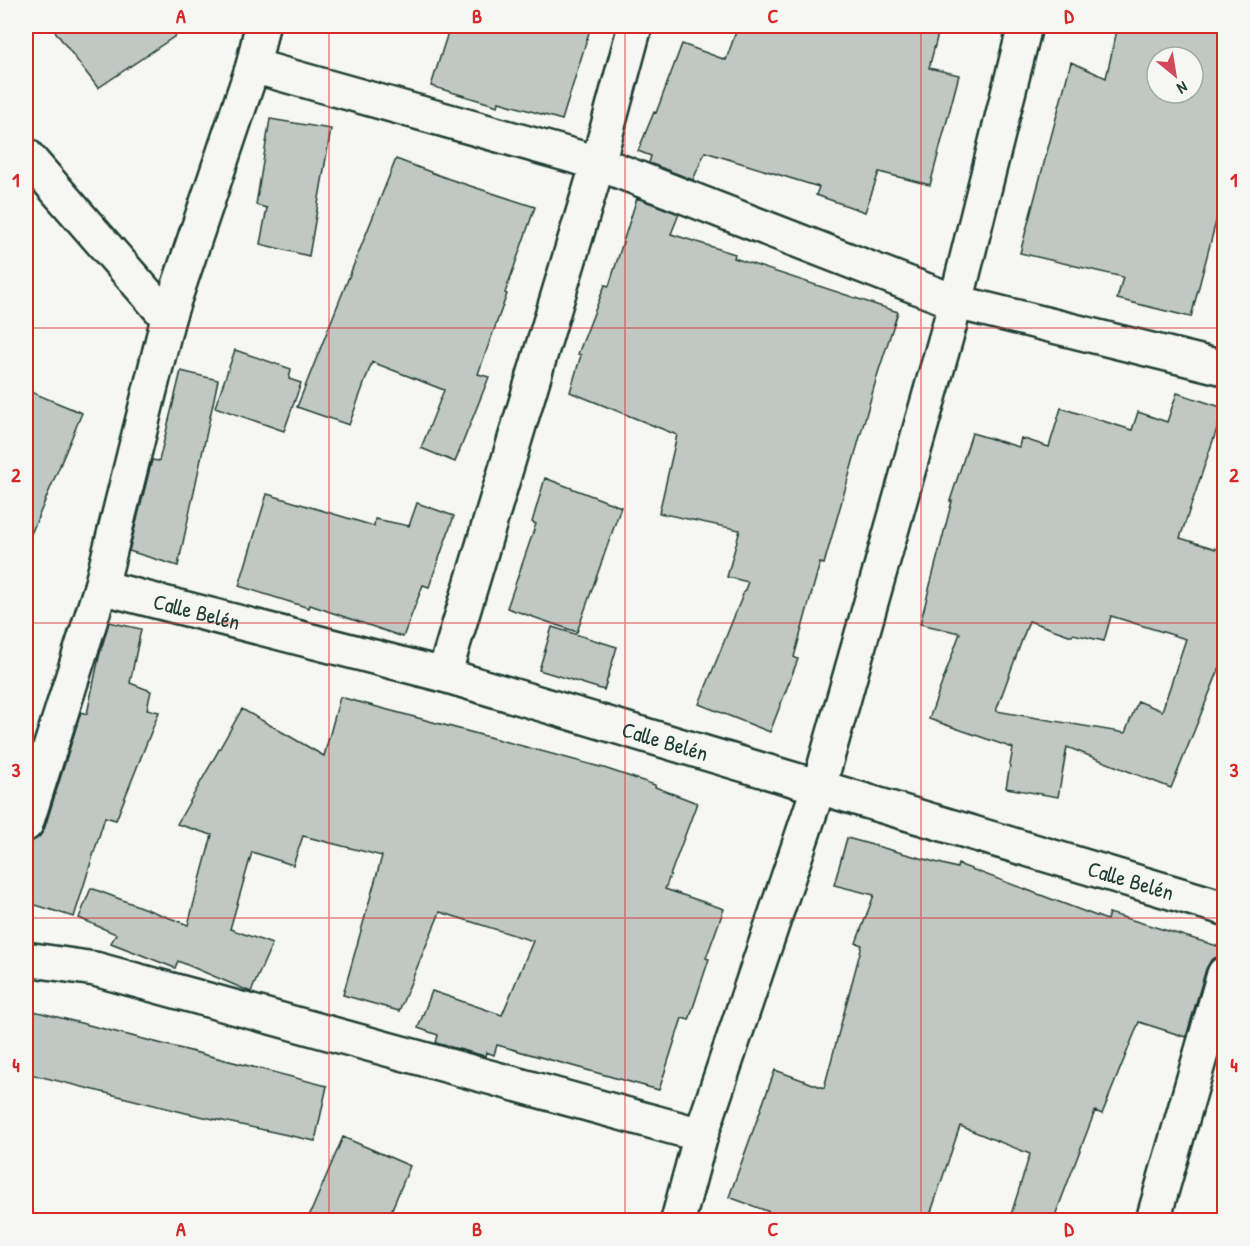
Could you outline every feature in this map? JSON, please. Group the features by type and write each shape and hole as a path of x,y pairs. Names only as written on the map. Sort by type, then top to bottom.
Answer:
{"street":[{"path":"26,824 101,587 168,318 253,66 262,26"},
{"path":"444,675 598,163 636,26"},
{"path":"678,1221 701,1135 819,786 956,302 1025,26"},
{"path":"253,66 598,163 956,302 1224,368"},
{"path":"26,155 168,318"},
{"name":"Calle Belén","path":"101,587 444,675 1224,908"},
{"path":"26,959 95,969 701,1135"},
{"path":"1153,1221 1224,974"}],"building":[{"path":"51,26 190,26 98,88"},
{"path":"450,26 591,26 562,120 499,102 498,106 431,86"},
{"path":"738,26 940,26 929,68 959,75 930,185 879,172 865,212 816,195 819,187 705,152 693,180 649,163 651,156 638,151 654,112 656,113 682,44 726,60"},
{"path":"1118,26 1224,26 1224,191 1191,317 1117,299 1123,277 1020,253 1071,62 1106,78"},
{"path":"270,119 331,129 309,256 260,244 267,208 256,205"},
{"path":"396,159 535,207 478,374 489,377 455,462 421,448 444,390 372,362 349,425 297,407"},
{"path":"637,198 679,214 671,234 735,254 734,258 898,312 878,373 824,564 820,563 794,657 798,659 770,732 699,704 748,582 727,577 740,530 659,513 677,435 570,392 581,355 578,354 605,285 609,286"},
{"path":"235,350 291,369 289,379 301,383 284,431 215,407"},
{"path":"181,371 218,380 178,566 129,551 152,460 159,461"},
{"path":"26,390 82,413 26,546"},
{"path":"1177,393 1224,408 1180,538 1216,549 1218,545 1224,546 1224,657 1171,788 1067,747 1058,797 1006,788 1013,748 929,719 960,633 920,624 952,501 950,501 972,433 1019,447 1021,438 1049,447 1061,408 1132,430 1138,412 1167,422","holes":["1111,616 1186,639 1162,711 1138,701 1125,733 996,711 1029,621 1072,636 1073,634 1104,641"]},
{"path":"545,478 621,507 577,632 507,608 536,524 532,522"},
{"path":"267,494 374,526 375,519 409,526 417,503 454,516 429,587 423,585 403,637 310,605 309,608 239,586"},
{"path":"109,622 141,629 130,683 151,691 147,709 159,712 116,820 105,817 74,917 26,902 26,861 32,841 44,830 81,712 87,714"},
{"path":"552,627 617,647 604,690 539,670"},
{"path":"340,697 604,768 655,785 655,787 697,803 665,889 724,909 706,958 709,959 689,1020 682,1018 659,1090 497,1045 494,1055 486,1052 485,1056 436,1043 438,1035 418,1028 432,991 502,1015 533,941 440,912 399,1011 343,995 382,856 303,836 293,865 252,852 230,929 272,944 251,992 178,961 175,968 111,943 116,934 79,918 91,888 188,925 212,835 177,824 242,709 324,756"},
{"path":"847,838 957,868 958,864 1107,920 1109,913 1224,948 1224,956 1211,960 1206,969 1186,1037 1139,1022 1102,1114 1095,1111 1053,1221 1009,1221 1030,1154 960,1126 928,1221 794,1221 729,1197 775,1070 824,1088 862,945 856,943 874,895 834,885"},
{"path":"26,1009 327,1086 315,1141 186,1113 26,1073"},
{"path":"343,1137 410,1166 387,1221 307,1221"}]}
